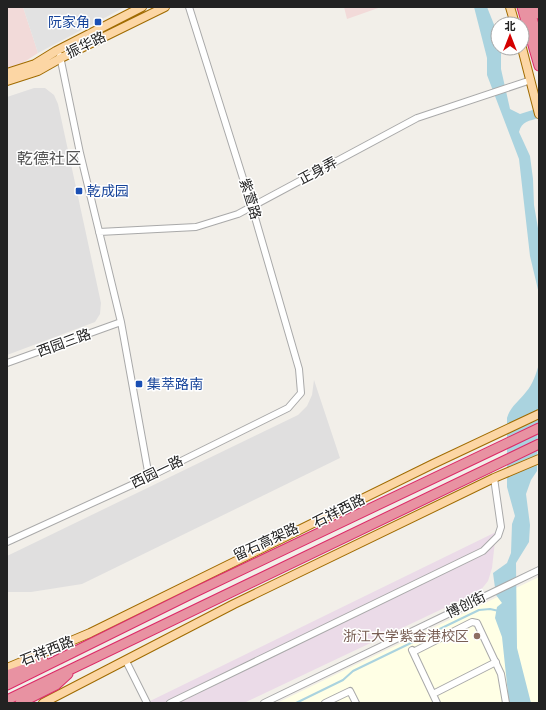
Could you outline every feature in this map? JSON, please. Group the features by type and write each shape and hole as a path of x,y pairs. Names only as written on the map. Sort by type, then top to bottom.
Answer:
{"highway":[{"path":"522,7 539,66"},
{"path":"529,7 539,43"},
{"path":"537,7 539,14"},
{"name":"留石高架路","path":"7,685 193,593 539,428"},
{"path":"7,700 539,444"},
{"path":"7,675 76,652"},
{"path":"20,703 56,685 76,667"}],"main road":[{"name":"振华路","path":"7,81 38,71 58,54 142,7"},
{"name":"振华路","path":"7,73 35,64 165,7"},
{"path":"524,56 539,114"},
{"name":"石祥西路","path":"7,668 90,634 539,414"},
{"path":"43,703 234,604 494,478 502,476 539,459"}],"street":[{"name":"紫萱路","path":"189,7 252,207 299,370 301,393"},
{"path":"58,54 80,153 121,322 149,477"},
{"name":"正身弄","path":"99,232 196,227 226,218 252,207 417,118 530,80"},
{"name":"西园三路","path":"7,363 121,322"},
{"name":"西园一路","path":"7,542 149,477 288,408 301,393"},
{"path":"170,703 483,551 498,536 501,527 494,478"},
{"name":"博创街","path":"264,703 539,570"},
{"path":"437,703 412,651 472,622 477,623 502,674 506,703"},
{"path":"126,661 147,703"},
{"path":"433,694 496,662"},
{"path":"325,703 350,691 356,703"}],"shaded area":[{"path":"7,7 23,7 38,53 21,64 7,69"},
{"path":"23,7 125,7 38,53"},
{"path":"344,7 381,7 347,19"},
{"name":"乾成园","path":"34,88 45,88 54,95 58,104 101,303 100,314 95,322 7,355 7,97"},
{"path":"314,380 340,458 82,584 31,592 7,592 7,556 298,415 307,406 312,395"},
{"path":"496,532 492,568 488,581 480,591 244,703 146,703"},
{"name":"浙江大学紫金港校区","path":"539,577 539,703 277,703 345,670"}],"water":[{"path":"474,7 487,7 491,16 490,56 501,56 501,69 510,109 520,114 539,108 539,118 524,124 520,128 519,132 530,156 533,179 534,205 539,234 539,294 530,256 519,159 487,75 487,58"},
{"path":"539,364 537,471 531,480 526,494 530,525 529,542 516,563 517,648 531,703 509,703 502,637 495,618 497,607 502,603 496,595 493,573 507,563 511,553 512,524 515,516 507,487 507,418 512,407 531,386"}],"waterway":[{"path":"296,703 343,680 353,671 479,610 490,609 499,611"}],"place":[{"name":"阮家角","path":"98,22"},
{"name":"乾成园","path":"79,191"},
{"name":"集萃路南","path":"139,384"},
{"name":"浙江大学紫金港校区","path":"477,636"}],"district":[{"name":"乾德社区","path":"49,159"}]}
